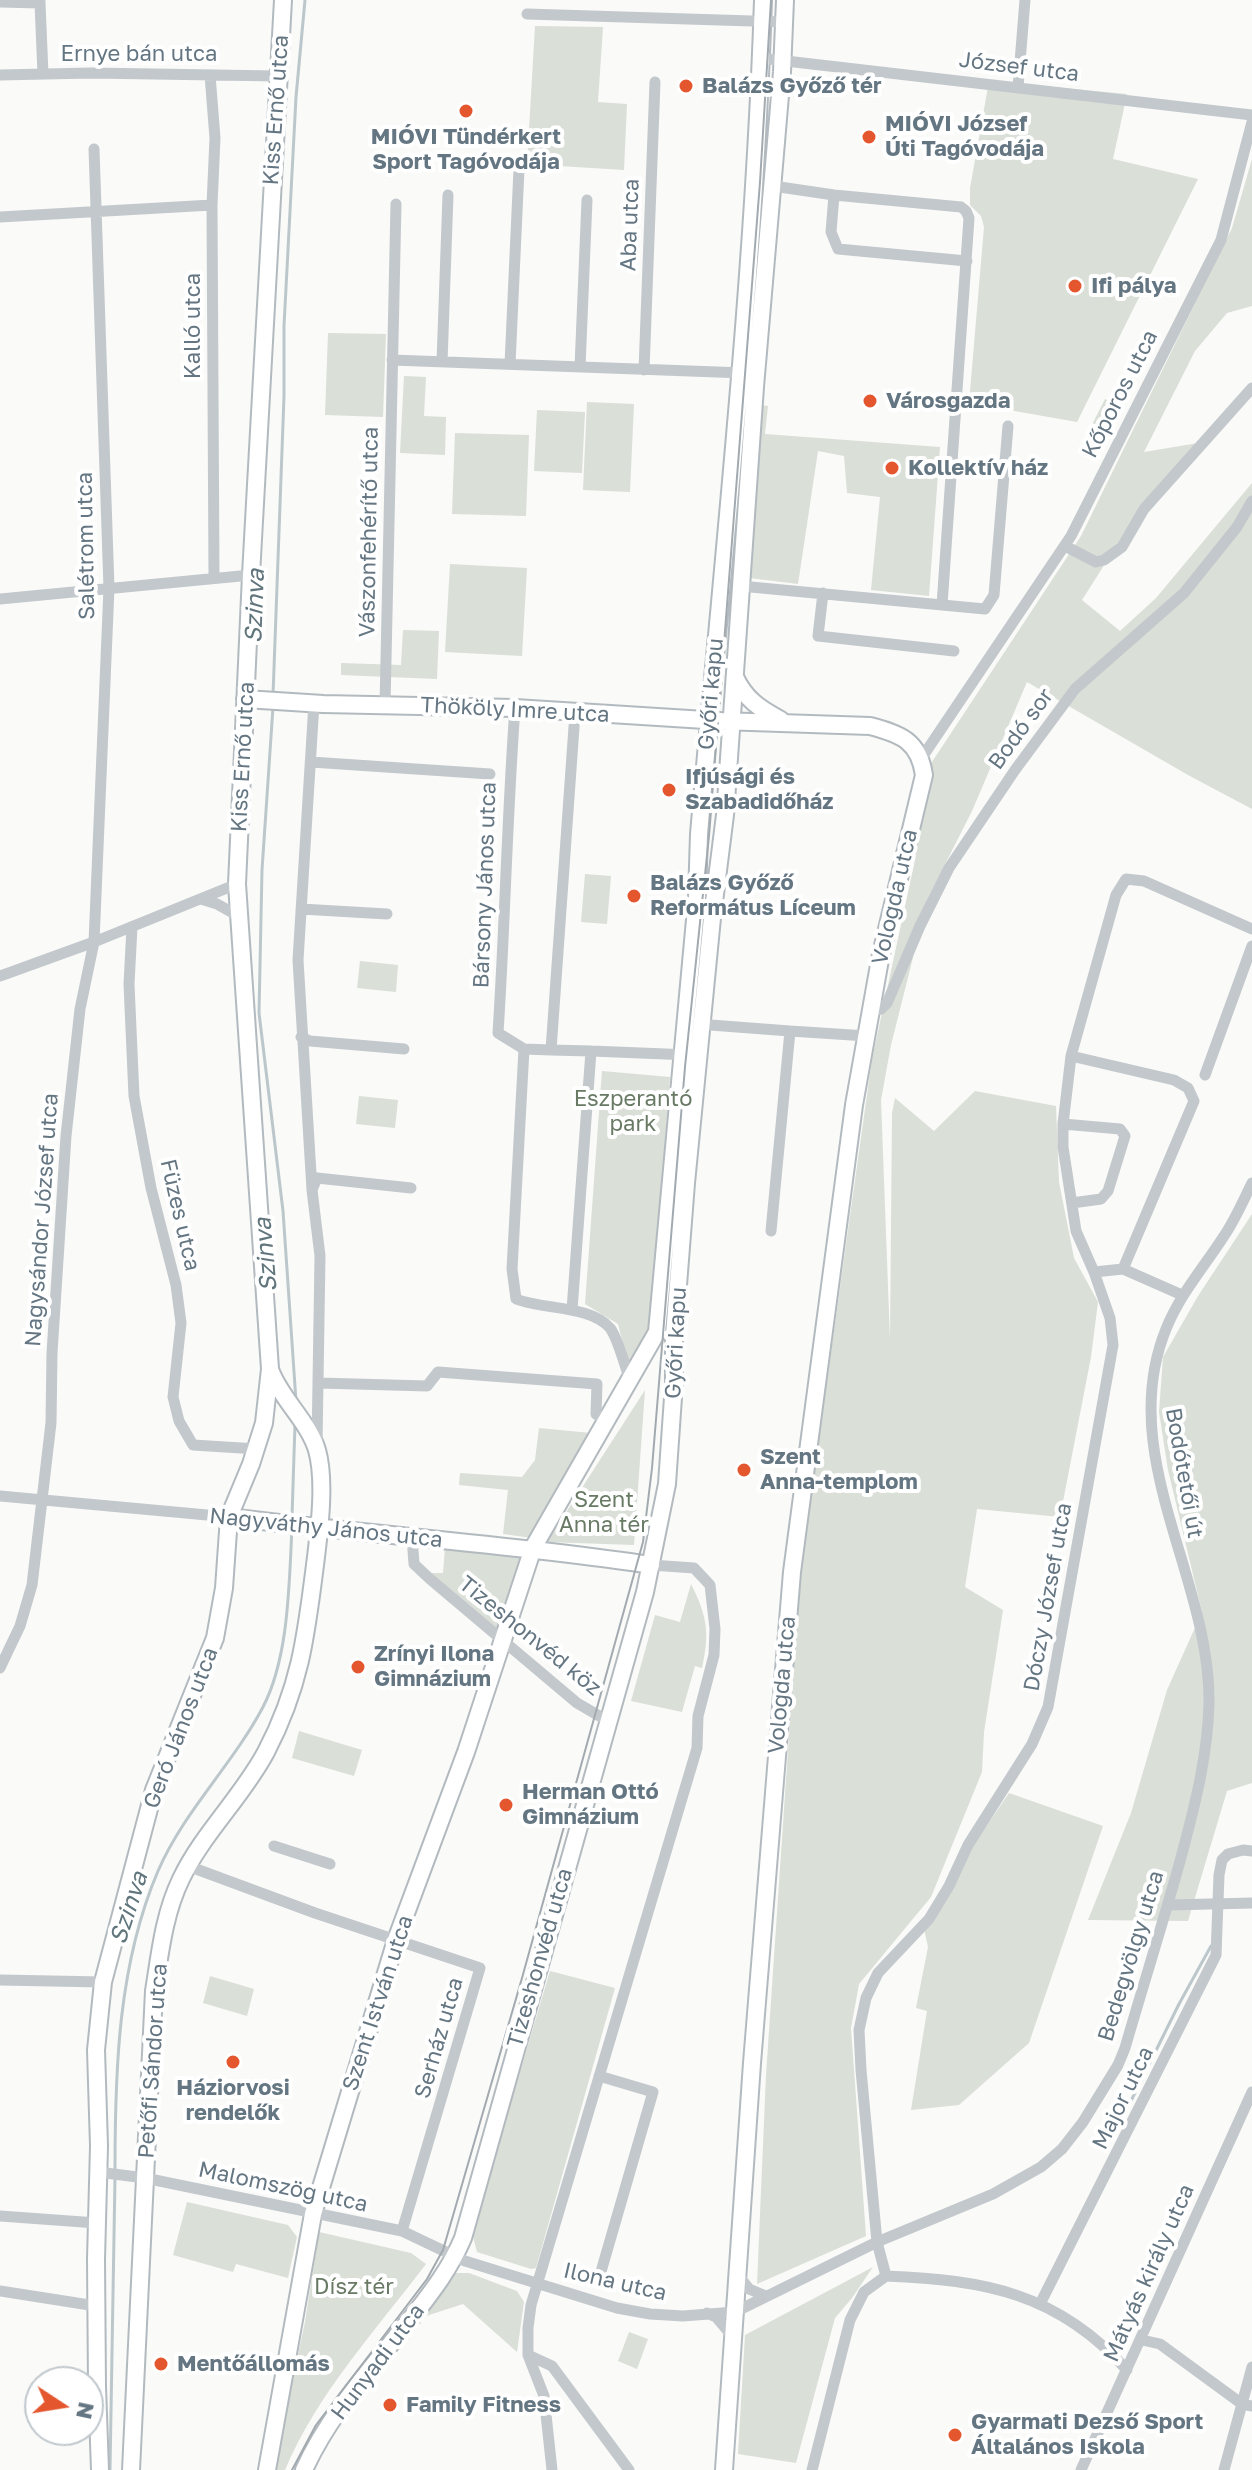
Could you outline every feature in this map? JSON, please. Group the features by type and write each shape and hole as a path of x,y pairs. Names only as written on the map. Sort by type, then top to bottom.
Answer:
{"street":[{"name":"Kiss Ernő utca","path":"229,1517 257,1449 264,1423 270,1369 237,884 253,699 251,575 283,0"},
{"name":"Győri kapu","path":"630,1380 657,1332 694,1024 724,830 740,586 763,0"},
{"name":"Győri kapu","path":"694,1024 709,720 748,374 773,186 785,0"},
{"path":"1018,87 1025,0"},
{"path":"0,2 40,1 43,74"},
{"path":"527,14 784,22"},
{"name":"József utca","path":"760,58 1252,115"},
{"name":"Ernye bán utca","path":"0,75 277,76"},
{"name":"Kalló utca","path":"210,75 215,138 212,205 214,577"},
{"name":"Aba utca","path":"644,370 655,82"},
{"name":"Kőporos utca","path":"921,759 1065,546 1221,240 1252,122"},
{"name":"Salétrom utca","path":"94,149 109,588 94,942"},
{"path":"510,364 519,169"},
{"path":"773,186 961,207 969,218 942,605"},
{"path":"442,362 448,195"},
{"path":"834,195 831,232 838,249 967,261"},
{"name":"Aba utca","path":"580,367 587,200"},
{"path":"396,204 392,360 748,374"},
{"path":"0,217 212,205"},
{"name":"Vászonfehérítő utca","path":"385,705 392,360"},
{"path":"1065,546 1096,562 1113,555 1122,547 1144,509 1252,388"},
{"path":"740,586 985,609 994,595 1008,426"},
{"name":"Bodó sor","path":"871,1011 881,1009 887,1003 949,868 1066,701 1075,689 1184,593 1237,527 1252,501"},
{"path":"0,599 251,575"},
{"path":"823,593 818,636 954,651"},
{"name":"Thököly Imre utca","path":"734,676 745,695 760,709 784,721"},
{"name":"Thököly Imre utca","path":"253,699 515,708 870,726 891,732 914,747 921,759"},
{"path":"314,703 298,960 312,1190 320,1256 319,1383 314,1441"},
{"name":"Bársony János utca","path":"515,708 504,868 504,937 498,1033 524,1049"},
{"path":"551,1050 575,713"},
{"name":"Vologda utca","path":"724,2470 752,2063 792,1572 854,1105 894,893 924,775 921,759"},
{"path":"311,762 490,774"},
{"name":"Dóczy József utca","path":"886,2276 877,2242 861,2070 859,2030 866,1998 878,1973 929,1919 968,1845 1032,1744 1048,1707 1113,1345 1110,1318 1076,1231 1063,1147 1071,1056 1116,895 1126,879 1144,881 1252,929"},
{"path":"0,976 237,884"},
{"path":"201,899 240,917"},
{"path":"301,909 387,914"},
{"name":"Füzes utca","path":"132,927 129,984 134,1096 151,1188 176,1285 181,1323 173,1397 179,1421 193,1445 257,1449"},
{"name":"Nagysándor József utca","path":"0,1668 20,1626 32,1585 43,1501 51,1423 52,1353 66,1136 80,1009 94,942"},
{"path":"1205,1075 1252,946"},
{"path":"694,1024 867,1036"},
{"path":"771,1231 790,1031"},
{"path":"301,1037 310,1041 404,1049"},
{"path":"533,1548 630,1380 611,1329 594,1316 572,1310 534,1307 516,1299 512,1269 524,1049 690,1055"},
{"path":"572,1310 591,1051"},
{"name":"Győri kapu","path":"651,1565 667,1484 690,1055"},
{"path":"1071,1056 1174,1080 1188,1088 1194,1101 1123,1269"},
{"path":"1063,1124 1120,1129 1125,1136 1108,1191 1101,1199 1072,1203"},
{"path":"312,1190 317,1178 411,1188"},
{"name":"Bodótetői út","path":"1205,1648 1164,1498 1149,1413 1154,1367 1166,1329 1182,1295 1225,1235 1252,1183"},
{"path":"1094,1272 1123,1269 1182,1295"},
{"name":"Kiss Ernő utca","path":"270,1369 278,1389 314,1441"},
{"path":"319,1383 427,1386 438,1372 597,1384 596,1414 607,1421"},
{"name":"Petőfi Sándor utca","path":"131,2470 154,1991 163,1933 172,1899 188,1866 264,1755 298,1677 307,1635 320,1467 314,1441"},
{"name":"Nagyváthy János utca","path":"0,1496 533,1548 651,1565"},
{"name":"Geró János utca","path":"103,1982 154,1790 215,1638 224,1588 229,1517"},
{"name":"Tizeshonvéd köz","path":"412,1537 414,1564 577,1703 608,1721"},
{"name":"Szent István utca","path":"267,2470 313,2214 396,1940 466,1752 533,1548"},
{"path":"552,2470 544,2396 528,2355 528,2328 536,2284 697,1748 698,1716 714,1655 710,1585 694,1568 651,1565"},
{"name":"Tizeshonvéd utca","path":"455,2257 483,2167 651,1565"},
{"name":"Bedegvölgy utca","path":"877,2242 993,2194 1041,2167 1062,2149 1083,2122 1121,2056 1200,1788 1209,1698 1205,1648"},
{"path":"274,1846 330,1864"},
{"name":"Major utca","path":"1040,2304 1216,1955 1222,1860 1228,1854 1252,1851"},
{"name":"Serház utca","path":"188,1866 480,1968 402,2231"},
{"path":"1168,1905 1252,1903"},
{"path":"0,1980 103,1982 96,2050 96,2306 100,2470"},
{"path":"598,2282 653,2092 599,2076"},
{"name":"Mátyás király utca","path":"1081,2470 1252,2092"},
{"name":"Malomszög utca","path":"98,2172 145,2178 402,2231 455,2257"},
{"path":"0,2216 97,2223"},
{"name":"Ilona utca","path":"455,2257 595,2302 650,2314 707,2313 735,2312 877,2242"},
{"name":"Hunyadi utca","path":"304,2470 346,2402 442,2280 455,2257"},
{"path":"738,2275 749,2289 766,2296"},
{"path":"812,2470 850,2320 864,2292 886,2276 939,2278 990,2286 1040,2304 1068,2318 1104,2345 1127,2370"},
{"path":"0,2291 96,2306"},
{"path":"707,2313 716,2317 733,2337"},
{"path":"1142,2340 1160,2344 1247,2405"},
{"path":"528,2355 552,2366 629,2470"},
{"path":"1224,2470 1247,2405 1252,2367"}],"green space":[{"path":"535,26 603,27 598,102 627,104 624,170 527,164"},
{"path":"989,81 1127,94 1113,159 1198,179 1077,422 969,403 984,227 981,216 970,205 970,188"},
{"path":"1252,159 1252,306 1227,313 1195,351 1144,452 1198,443 1129,526 1082,600 1120,631 1156,598 1252,483 1252,809 1027,682 972,811 928,898 891,1045 881,1100 890,1340 892,1113 895,1098 934,1131 975,1091 1056,1106 1059,1182 1074,1258 1098,1302 1091,1357 1060,1517 977,1509 965,1587 1003,1610 984,1732 982,1772 931,1897 859,1984 851,2028 866,2236 757,2284 766,2075 800,1573 872,1059 915,860 928,768 1081,536 1232,228"},
{"path":"328,333 386,334 383,417 325,415"},
{"path":"404,376 426,377 424,416 446,417 445,455 400,453"},
{"path":"1105,399 1120,407 1093,460 1078,452"},
{"path":"587,402 634,404 630,492 583,490"},
{"path":"760,405 768,406 765,434 940,447 929,596 871,590 880,497 847,493 844,456 818,451 798,584 741,577"},
{"path":"537,410 585,412 582,473 534,471"},
{"path":"455,433 529,435 526,516 452,514"},
{"path":"450,564 527,568 522,656 445,652"},
{"path":"403,630 439,631 437,679 341,675 341,663 401,665"},
{"path":"585,874 611,876 607,924 581,922"},
{"path":"360,961 398,965 396,992 357,988"},
{"name":"Eszperantó park","path":"602,1071 670,1077 650,1333 629,1367 618,1324 585,1304"},
{"path":"359,1096 398,1100 395,1128 356,1124"},
{"path":"1252,1214 1252,1783 1227,1791 1188,1921 1088,1920 1131,1813 1167,1690 1202,1612 1168,1470 1159,1412 1163,1357 1198,1296"},
{"name":"Szent Anna tér","path":"645,1390 634,1545 547,1542"},
{"path":"539,1428 591,1433 532,1538 503,1534 508,1490 459,1485 460,1473 522,1477 535,1460"},
{"path":"445,1547 521,1553 496,1632 430,1573 443,1573"},
{"path":"691,1584 704,1615 706,1644 702,1668 695,1666 682,1712 631,1701 655,1615 680,1622"},
{"path":"299,1731 362,1750 354,1776 292,1758"},
{"path":"1009,1793 1103,1826 1029,2043 959,2105 911,2110 927,2011 916,2008 928,1947 924,1929 972,1847"},
{"path":"550,1971 615,1988 536,2268 531,2269 477,2252 472,2233"},
{"path":"210,1976 254,1989 247,2016 203,2003"},
{"path":"187,2202 288,2225 297,2237 288,2278 236,2264 233,2272 173,2255"},
{"name":"Dísz tér","path":"319,2232 411,2253 426,2264 330,2389 285,2470 273,2470 305,2322"},
{"path":"873,2267 835,2318 796,2463 738,2454 745,2335"},
{"path":"453,2273 469,2273 517,2291 524,2302 517,2352 463,2304 426,2316"},
{"path":"629,2332 648,2339 637,2369 618,2361"}],"waterway":[{"name":"Szinva","path":"273,695 284,326 296,97 305,0"},
{"name":"Szinva","path":"273,707 262,870 259,1013 283,1211 296,1401"},
{"name":"Szinva","path":"292,1517 295,1424"},
{"name":"Szinva","path":"115,2169 118,2056 134,1943 158,1871 169,1849 251,1728 272,1687 286,1620 292,1528"},
{"path":"1125,2113 1211,1946"},
{"name":"Szinva","path":"110,2470 115,2177"}],"tram line":[{"path":"292,2470 316,2425 427,2279 443,2250 643,1542 709,836 760,182 771,0"}],"place":[{"name":"Balázs Győző tér","path":"686,86"},
{"name":"MIÓVI Tündérkert Sport Tagóvodája","path":"466,111"},
{"name":"MIÓVI József Úti Tagóvodája","path":"869,137"},
{"name":"Ifi pálya","path":"1075,286"},
{"name":"Városgazda","path":"870,401"},
{"name":"Kollektív ház","path":"892,468"},
{"name":"Ifjúsági és Szabadidőház","path":"669,790"},
{"name":"Balázs Győző Református Líceum","path":"634,896"},
{"name":"Szent Anna-templom","path":"744,1470"},
{"name":"Zrínyi Ilona Gimnázium","path":"358,1667"},
{"name":"Herman Ottó Gimnázium","path":"506,1805"},
{"name":"Háziorvosi rendelők","path":"233,2062"},
{"name":"Mentőállomás","path":"161,2364"},
{"name":"Family Fitness","path":"390,2405"},
{"name":"Gyarmati Dezső Sport Általános Iskola","path":"955,2435"}]}
